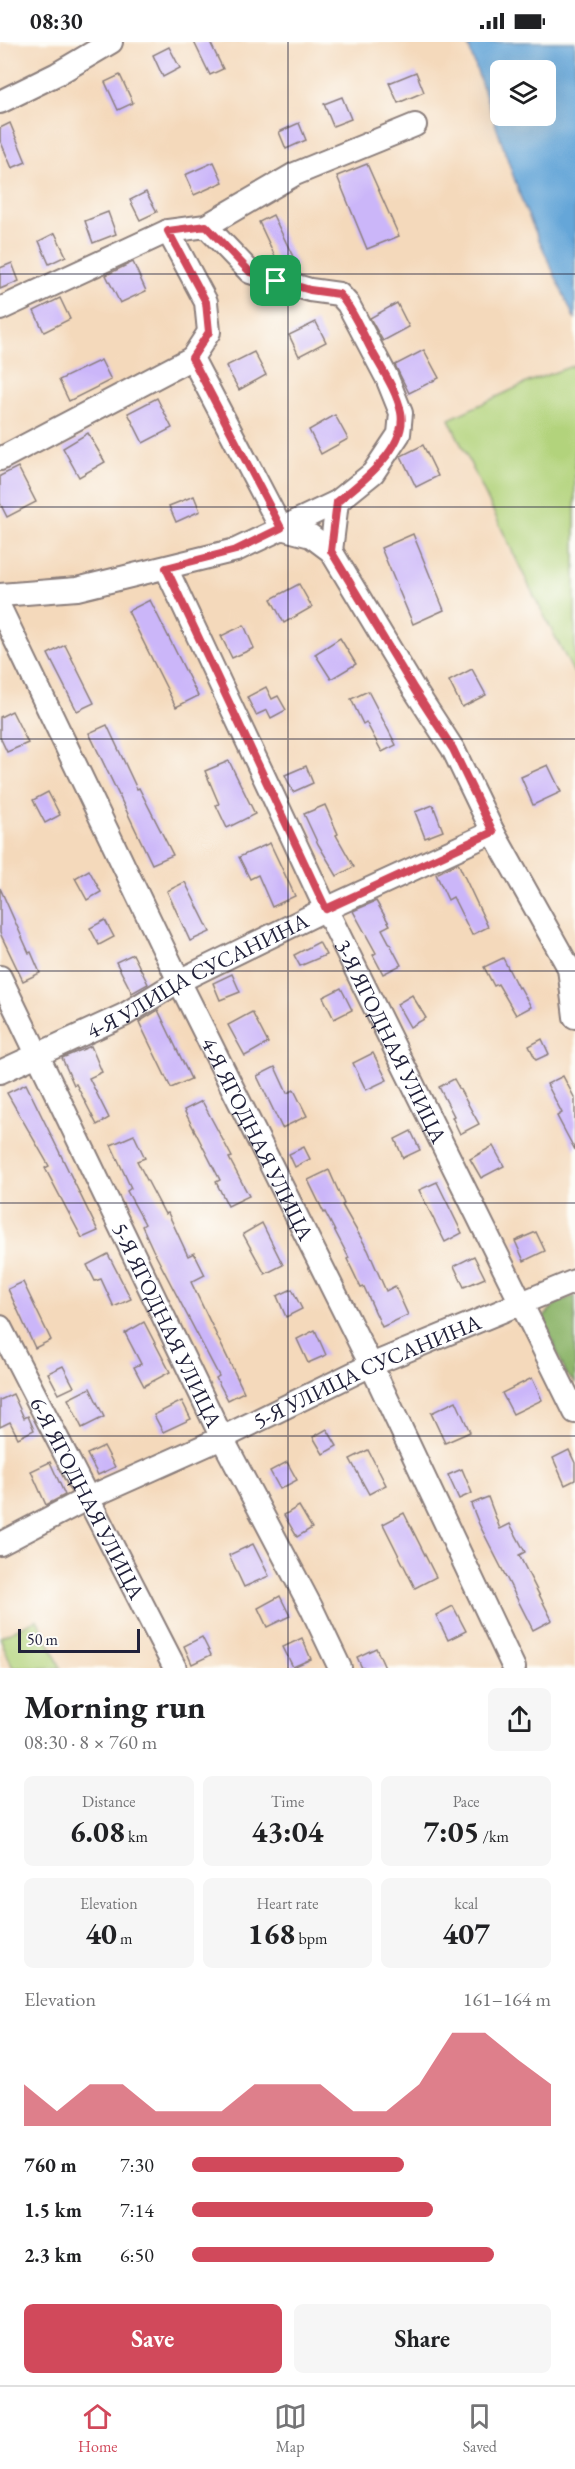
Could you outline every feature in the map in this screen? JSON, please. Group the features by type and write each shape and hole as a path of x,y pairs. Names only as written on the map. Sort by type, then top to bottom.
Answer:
{"street":[{"path":"0,102 57,74 111,42"},
{"path":"0,309 168,231 206,226 295,174 415,125"},
{"path":"0,595 77,589 236,550 337,502 373,473 399,434 401,413 387,378 348,304 339,294 310,290 250,272 206,226"},
{"path":"0,459 192,358 209,332 206,302 168,231"},
{"path":"192,358 281,528 311,536 331,551 453,749 493,832 569,968 575,1017"},
{"path":"331,551 337,502"},
{"name":"3-Я ЯГОДНАЯ УЛИЦА","path":"166,568 326,909 575,1412"},
{"name":"4-Я ЯГОДНАЯ УЛИЦА","path":"0,608 179,981 371,1365 514,1668"},
{"name":"4-Я УЛИЦА СУСАНИНА","path":"0,1072 124,1015 179,981 326,909 493,832"},
{"name":"5-Я ЯГОДНАЯ УЛИЦА","path":"0,976 222,1438 340,1668"},
{"name":"5-Я УЛИЦА СУСАНИНА","path":"0,1544 88,1498 222,1438 371,1365 575,1281"},
{"name":"6-Я ЯГОДНАЯ УЛИЦА","path":"0,1327 175,1668"}],"green space":[{"path":"575,365 575,675 534,596 449,419 531,381"},
{"path":"575,1296 575,1383 566,1374 543,1317 558,1302"},
{"path":"37,1619 61,1668 13,1668 0,1637"}],"water":[{"path":"467,42 575,42 575,320 523,204 496,126 556,126 556,60 490,60 490,109"}],"building":[{"path":"194,42 210,42 223,69 210,75"},
{"path":"169,47 180,68 163,77 153,55"},
{"path":"416,72 424,92 398,103 389,83"},
{"path":"120,75 133,103 118,110 105,82"},
{"path":"342,97 351,119 333,126 324,104"},
{"path":"10,123 26,162 12,168 0,140 0,128"},
{"path":"299,123 306,140 286,149 279,132"},
{"path":"214,162 223,182 194,195 185,175"},
{"path":"367,164 399,236 367,249 337,176"},
{"path":"146,192 157,212 140,220 130,200"},
{"path":"108,212 116,234 93,243 85,221"},
{"path":"273,215 297,265 287,269 280,267 259,222"},
{"path":"55,233 66,256 49,264 39,241"},
{"path":"133,262 146,291 120,303 106,275"},
{"path":"12,263 19,281 0,289 0,268"},
{"path":"60,298 70,319 44,332 34,311"},
{"path":"397,303 409,327 383,341 370,318"},
{"path":"316,322 326,342 299,356 289,335"},
{"path":"424,350 439,378 409,393 395,365"},
{"path":"254,352 266,375 239,390 226,366"},
{"path":"101,360 111,380 69,401 59,380"},
{"path":"157,398 172,428 143,443 128,413"},
{"path":"335,415 348,439 321,454 309,430"},
{"path":"88,433 105,462 79,477 63,448"},
{"path":"423,445 438,476 416,487 401,456"},
{"path":"18,467 36,502 7,517 0,503 0,476"},
{"path":"194,496 200,511 176,522 169,506"},
{"path":"413,534 444,610 413,624 381,548"},
{"path":"299,584 312,607 284,623 271,599"},
{"path":"150,600 198,696 176,707 128,611"},
{"path":"244,625 254,648 232,658 221,636"},
{"path":"340,638 356,664 331,679 315,654"},
{"path":"65,645 94,703 77,711 48,654"},
{"path":"472,669 486,695 462,707 449,681"},
{"path":"266,687 272,699 278,696 286,710 271,718 267,710 256,715 247,697"},
{"path":"368,691 396,745 382,752 366,722 363,724 351,699"},
{"path":"12,711 28,743 7,752 0,737 0,717"},
{"path":"107,725 137,789 139,788 173,855 152,864 89,733"},
{"path":"229,761 255,814 227,828 216,805 219,804 205,771"},
{"path":"548,765 561,792 533,805 521,777"},
{"path":"306,766 313,783 293,792 285,775"},
{"path":"48,792 60,815 45,823 33,800"},
{"path":"325,805 338,834 336,835 354,867 337,876 304,814"},
{"path":"433,805 443,831 425,838 415,812"},
{"path":"270,843 295,896 272,907 258,875 250,879 239,857"},
{"path":"458,863 488,927 472,935 453,897 448,900 436,874"},
{"path":"89,870 101,892 87,900 75,878"},
{"path":"185,882 210,932 190,941 167,891"},
{"path":"0,888 40,973 23,981 0,933"},
{"path":"376,901 390,925 382,929 401,965 383,974 373,955 376,953 353,911"},
{"path":"105,920 114,937 99,945 90,928"},
{"path":"319,942 326,955 300,966 294,955"},
{"path":"133,954 148,984 132,993 116,962"},
{"path":"503,958 518,988 520,987 531,1007 516,1015 498,984 494,986 484,967"},
{"path":"232,974 240,992 220,1000 213,983"},
{"path":"341,988 352,1010 334,1019 323,997"},
{"path":"412,995 426,1018 410,1027 397,1004"},
{"path":"158,1010 191,1079 171,1088 139,1022"},
{"path":"252,1012 268,1043 245,1056 228,1025"},
{"path":"542,1039 549,1054 536,1060 529,1046"},
{"path":"91,1046 102,1072 89,1078 109,1118 97,1125 76,1084 74,1085 62,1058"},
{"path":"373,1053 387,1080 366,1090 353,1063"},
{"path":"275,1067 287,1093 294,1090 307,1116 282,1128 257,1076"},
{"path":"563,1076 575,1099 575,1150 557,1116 562,1113 547,1084"},
{"path":"454,1079 479,1124 460,1134 452,1117 454,1116 439,1087"},
{"path":"26,1084 98,1231 82,1238 45,1168 49,1166 7,1093"},
{"path":"202,1101 232,1157 229,1158 249,1196 228,1206 216,1182 220,1180 184,1110"},
{"path":"411,1131 420,1150 403,1158 395,1139"},
{"path":"134,1135 145,1158 137,1161 165,1214 168,1213 188,1256 194,1253 205,1275 191,1282 244,1392 228,1400 216,1378 219,1376 153,1250 142,1226 145,1224 127,1191 131,1188 111,1145"},
{"path":"493,1146 504,1166 481,1178 470,1159"},
{"path":"304,1147 310,1159 295,1167 289,1154"},
{"path":"329,1170 344,1204 342,1205 368,1250 386,1291 395,1286 408,1315 382,1327 364,1287 361,1288 347,1259 349,1258 308,1180"},
{"path":"437,1182 462,1233 445,1242 419,1190"},
{"path":"262,1223 283,1265 265,1274 243,1234"},
{"path":"536,1232 545,1251 524,1261 515,1241"},
{"path":"108,1254 131,1299 114,1307 101,1279 95,1281 87,1265"},
{"path":"474,1256 485,1278 464,1287 454,1266"},
{"path":"23,1282 51,1340 35,1348 8,1289"},
{"path":"292,1289 302,1309 286,1317 277,1296"},
{"path":"144,1322 170,1372 144,1386 134,1367 141,1364 125,1333"},
{"path":"315,1330 326,1355 308,1363 297,1339"},
{"path":"63,1366 74,1387 59,1394 48,1373"},
{"path":"532,1378 542,1400 513,1414 502,1393"},
{"path":"90,1388 104,1417 82,1428 68,1399"},
{"path":"13,1394 24,1418 28,1416 34,1430 18,1438 10,1422 0,1427 0,1400"},
{"path":"182,1401 191,1419 163,1432 154,1415"},
{"path":"456,1401 470,1432 445,1443 431,1413"},
{"path":"327,1429 337,1446 323,1454 313,1437"},
{"path":"104,1446 115,1467 98,1475 87,1454"},
{"path":"368,1450 386,1485 369,1494 350,1459"},
{"path":"569,1450 575,1463 575,1480 565,1485 553,1458"},
{"path":"50,1462 65,1495 46,1505 31,1471"},
{"path":"287,1462 297,1480 280,1489 270,1471"},
{"path":"462,1469 472,1493 459,1499 448,1475"},
{"path":"488,1497 500,1529 510,1524 525,1552 519,1555 552,1620 533,1630 471,1504"},
{"path":"299,1506 312,1528 297,1537 284,1515"},
{"path":"404,1513 436,1577 415,1588 383,1524"},
{"path":"253,1544 269,1576 244,1587 229,1555"},
{"path":"280,1596 290,1616 267,1627 258,1608"},
{"path":"453,1606 466,1631 448,1640 436,1615"},
{"path":"202,1637 211,1655 192,1664 184,1646"},
{"path":"302,1638 311,1659 293,1667 283,1647"},
{"path":"376,1648 385,1668 362,1668 357,1657"}],"route":[{"path":"206,226 250,272 276,281 310,290 339,294 348,304 387,378 401,413 399,434 389,451 373,473 337,502 331,551 453,749 493,832 326,909 166,568 236,550 281,528 192,358 209,332 206,302 168,231 206,226"}]}
